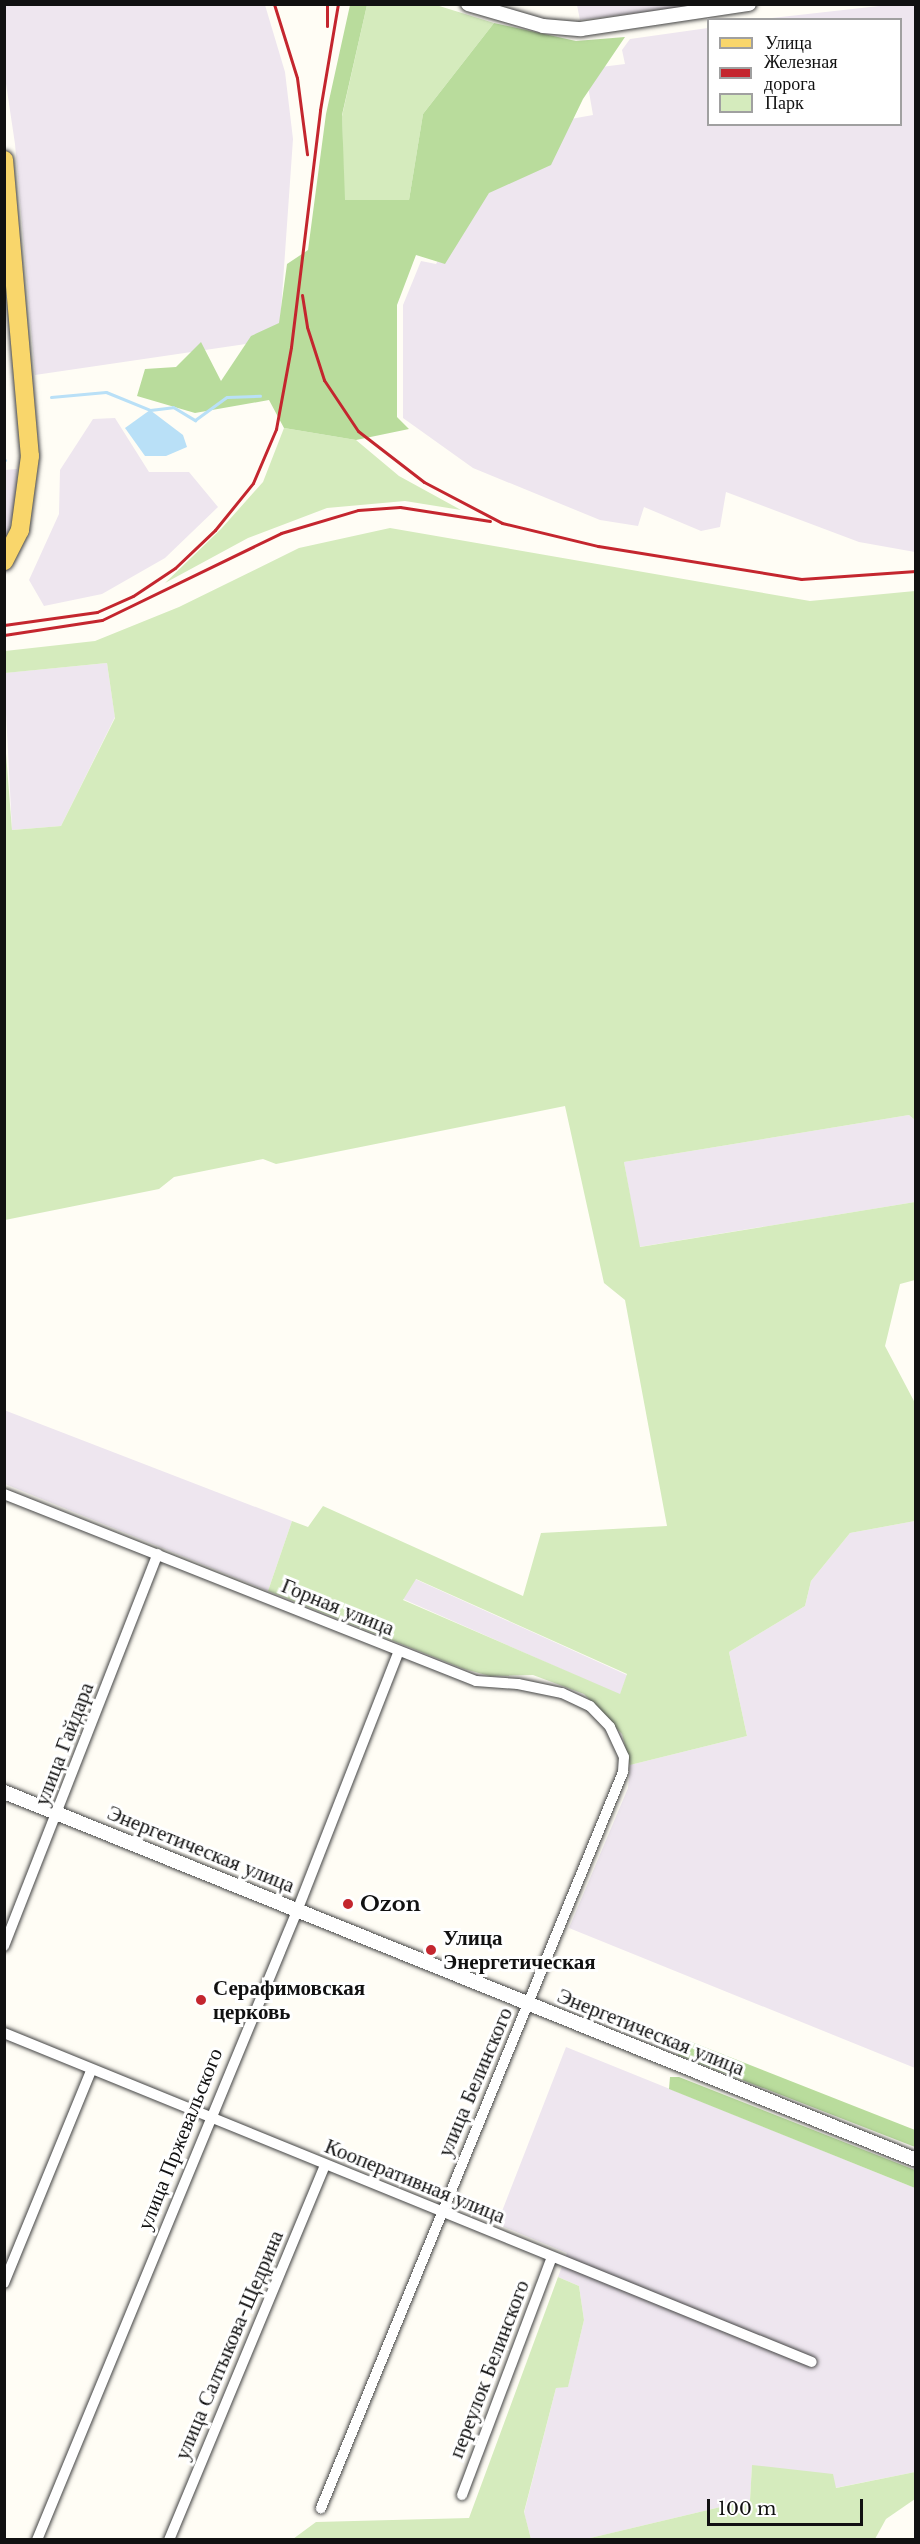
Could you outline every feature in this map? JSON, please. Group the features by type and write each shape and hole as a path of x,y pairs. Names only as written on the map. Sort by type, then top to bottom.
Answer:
{"main road":[{"path":"4,160 30,456 24,513 4,561"}],"street":[{"path":"468,4 543,26 580,29 749,4"},
{"name":"Горная улица","path":"4,1494 158,1554 398,1653 476,1681 518,1684 562,1693 590,1706 610,1727 624,1757 623,1772"},
{"name":"улица Гайдара","path":"4,1946 58,1814 158,1554"},
{"name":"улица Пржевальского","path":"37,2540 209,2119 297,1911 398,1653"},
{"name":"улица Белинского","path":"321,2508 623,1772"},
{"name":"Энергетическая улица","path":"4,1792 915,2160"},
{"name":"Кооперативная улица","path":"4,2033 91,2071 812,2362"},
{"path":"4,2283 91,2071"},
{"name":"улица Салтыкова-Щедрина","path":"169,2540 325,2166"},
{"name":"переулок Белинского","path":"462,2495 552,2257"}],"shaded area":[{"path":"4,5 265,5 285,72 293,139 279,339 35,375 15,144 5,77"},
{"path":"577,5 700,5 580,20"},
{"path":"888,5 915,5 915,552 859,542 726,492 720,527 701,531 644,507 638,526 600,520 473,468 403,418 403,305 421,261 436,264 479,192 526,127 593,115 585,69 625,64 622,50 630,39 707,28 707,126 902,126 902,18 772,18"},
{"path":"115,418 149,472 189,472 218,507 165,558 102,594 44,606 29,580 59,514 60,470 93,419"},
{"path":"17,469 17,500 5,542 5,470"},
{"path":"107,663 115,717 61,826 12,830 4,673"},
{"path":"909,1115 915,1120 915,1202 639,1247 624,1162"},
{"path":"4,1410 292,1521 268,1591 5,1484"},
{"path":"915,1521 915,2068 569,1928 628,1788 630,1765 747,1736 729,1652 805,1606 811,1581 850,1533"},
{"path":"415,1579 627,1675 620,1695 403,1599"},
{"path":"566,2047 915,2188 915,2472 835,2488 752,2466 750,2500 586,2539 531,2539 524,2513 556,2388 568,2386 584,2320 579,2286 558,2277 567,2253 497,2224"}],"green space":[{"path":"350,5 367,5 342,115 345,200 409,200 423,114 494,23 576,41 625,37 583,99 551,165 489,193 445,264 416,255 397,305 397,417 409,429 356,440 284,428 269,400 195,413 137,396 145,369 176,367 201,342 221,381 251,336 279,323 287,264 308,250 326,114"},
{"path":"367,5 436,5 494,23 423,114 409,200 344,200 342,116"},
{"path":"284,428 356,440 399,476 461,510 405,501 327,508 248,538 165,583 221,529 263,482"},
{"path":"390,528 810,601 915,591 915,1120 909,1115 624,1162 640,1247 915,1202 915,1280 900,1284 885,1346 915,1403 915,1521 850,1533 811,1581 805,1606 729,1652 747,1736 630,1765 622,1734 584,1694 533,1675 490,1676 464,1669 268,1591 292,1521 308,1527 323,1506 523,1596 541,1533 667,1526 625,1300 604,1283 565,1106 276,1164 263,1159 174,1177 159,1189 5,1220 4,728 12,830 61,826 115,718 107,663 5,673 5,651 95,641 179,607 299,548","holes":["416,1579 627,1674 620,1694 403,1600"]},
{"path":"689,2041 915,2130 915,2147 678,2055 681,2043"},
{"path":"670,2077 679,2077 915,2170 915,2188 669,2089"},
{"path":"558,2277 579,2286 584,2320 568,2387 556,2388 524,2512 531,2539 293,2539 316,2522 469,2518"},
{"path":"752,2465 833,2474 836,2488 915,2472 915,2499 886,2519 875,2539 586,2539 750,2500"}],"water":[{"path":"150,410 183,435 187,447 166,456 145,456 125,428"}],"waterway":[{"path":"51,397 106,392 150,410 173,407 195,420 227,397 260,396"}],"railway":[{"path":"274,4 297,78 307,154"},
{"path":"327,4 327,26"},
{"path":"4,625 97,612 133,596 175,568 215,530 253,483 276,429 291,347 320,110 338,4"},
{"path":"302,295 307,327 324,380 358,431 424,482 502,523 598,546 801,579 916,571"},
{"path":"4,635 102,620 281,533 358,510 400,507 490,521"}],"place":[{"name":"Ozon","path":"348,1904"},
{"name":"Улица Энергетическая","path":"431,1950"},
{"name":"Серафимовская церковь","path":"201,2000"}]}
